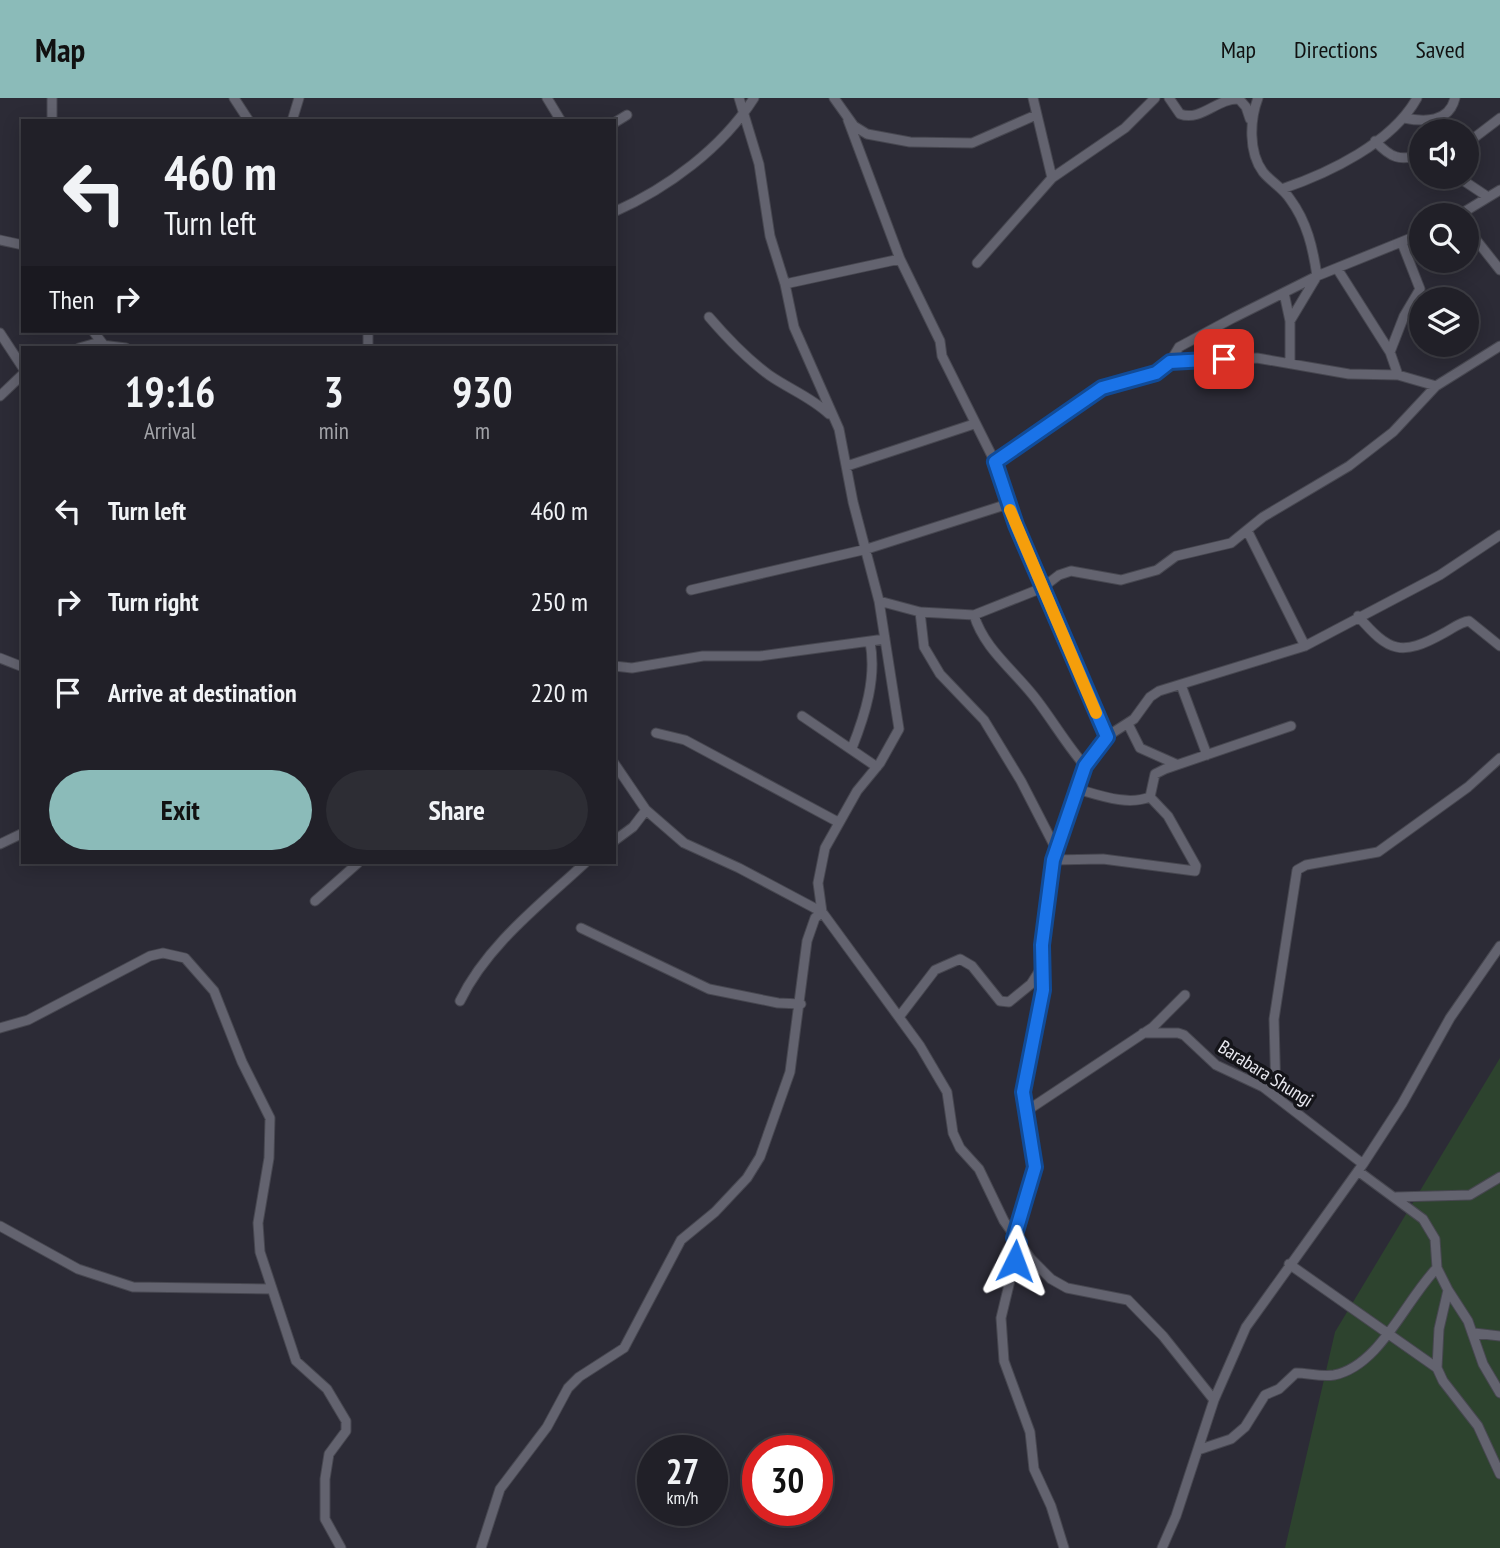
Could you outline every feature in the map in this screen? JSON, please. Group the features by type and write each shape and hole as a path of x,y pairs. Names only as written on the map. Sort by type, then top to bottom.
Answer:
{"street":[{"path":"52,98 52,119"},
{"path":"234,98 247,119"},
{"path":"293,119 299,98"},
{"path":"547,98 560,119"},
{"path":"738,98 759,164 770,236 785,284 794,327 842,438 879,601 899,729 877,767 857,791 838,822 820,867 818,883 822,912"},
{"path":"616,210 643,200 671,181 744,114 754,98"},
{"path":"834,98 848,120 900,259 940,341 942,356 995,462 1007,504 1107,737"},
{"path":"1033,98 1052,178"},
{"path":"977,263 1052,178 1125,128 1155,98"},
{"path":"1169,98 1180,114 1192,116 1226,99 1239,99 1246,107 1260,166 1282,189 1309,233 1317,276 1290,321"},
{"path":"1251,121 1258,98"},
{"path":"1282,189 1320,177 1375,141 1404,118 1417,98"},
{"path":"1404,118 1429,121 1439,118 1453,106 1455,98"},
{"path":"616,122 627,115"},
{"path":"848,120 867,134 885,139 943,144 972,143 1036,116"},
{"path":"1479,134 1500,118"},
{"path":"1375,141 1393,158 1409,158"},
{"path":"1476,189 1488,197"},
{"path":"1478,203 1500,190"},
{"path":"0,240 21,245"},
{"path":"995,462 1102,388 1156,373 1170,362 1184,344 1317,276 1338,270 1409,240"},
{"path":"1390,352 1408,308 1420,295 1419,283 1402,243"},
{"path":"1479,244 1500,270"},
{"path":"785,284 900,259"},
{"path":"1338,270 1390,352 1398,375"},
{"path":"1284,293 1290,321 1290,363"},
{"path":"709,317 744,355 771,377 816,401 834,419"},
{"path":"0,333 21,365"},
{"path":"95,333 103,344"},
{"path":"91,346 114,346"},
{"path":"879,601 920,612 974,615 1042,588 1059,575 1071,571 1086,572 1112,580 1133,577 1157,569 1176,556 1231,543 1270,513 1349,466 1393,432 1436,386 1500,346"},
{"path":"1170,362 1258,358 1349,374 1398,375 1436,386"},
{"path":"0,396 21,376"},
{"path":"847,466 974,424"},
{"path":"691,590 867,549 1007,504"},
{"path":"1247,530 1305,646"},
{"path":"1064,1548 1051,1506 1034,1468 1030,1433 1004,1361 1002,1318 1016,1240 1035,1167 1023,1092 1043,990 1040,970 1053,860 1085,766 1107,737 1128,724 1150,697 1159,691 1305,646 1440,575 1500,535"},
{"path":"920,612 924,647 940,674 984,720 1056,849"},
{"path":"974,615 980,635 1021,680 1085,766"},
{"path":"1358,616 1374,635 1393,648 1414,648 1464,621 1474,624 1500,646"},
{"path":"616,666 632,668 703,656 760,656 790,649 885,639"},
{"path":"852,748 861,726 874,664 870,642"},
{"path":"0,658 21,666"},
{"path":"1181,685 1207,755"},
{"path":"802,716 877,767"},
{"path":"1128,724 1140,748 1176,764"},
{"path":"1150,797 1156,774 1176,764 1291,726"},
{"path":"656,733 685,740 838,822"},
{"path":"1276,1097 1274,1018 1297,870 1306,864 1364,857 1378,852 1468,787 1500,758"},
{"path":"616,766 646,810 684,844 739,868 822,912 899,1017 947,1092 957,1141 979,1169 1016,1240 1051,1279 1067,1288 1121,1297 1134,1304 1214,1400"},
{"path":"1077,789 1134,801 1150,797"},
{"path":"1053,860 1103,859 1195,871 1196,866 1176,829 1150,797"},
{"path":"616,840 633,827 646,810"},
{"path":"0,845 21,835"},
{"path":"314,901 357,864"},
{"path":"460,1001 471,982 531,910 573,867"},
{"path":"481,1548 500,1489 547,1427 568,1388 579,1377 624,1348 681,1240 715,1212 747,1178 760,1157 790,1072 807,941 815,918 822,912"},
{"path":"582,928 709,989 778,1003 801,1003"},
{"path":"1162,1548 1214,1400 1246,1327 1361,1168 1402,1104 1450,1018 1496,960 1500,946"},
{"path":"0,1028 28,1020 150,956 163,953 185,958 218,996 243,1062 270,1118 269,1158 258,1223 260,1252 296,1361 327,1389 346,1421 346,1431 329,1454 325,1479 325,1519 341,1548"},
{"path":"899,1017 935,970 948,962 966,961 1004,1002 1031,984 1040,970"},
{"path":"1025,1112 1143,1033 1185,995"},
{"name":"Barabara Shungi","path":"1143,1033 1184,1035 1216,1065 1263,1087 1423,1219 1435,1239 1437,1268 1474,1333 1483,1364 1500,1394"},
{"path":"1396,1197 1469,1195 1500,1177"},
{"path":"0,1226 78,1269 133,1287 272,1289"},
{"path":"1289,1264 1389,1331 1437,1368 1443,1381 1478,1426 1500,1474"},
{"path":"1198,1450 1231,1439 1245,1427 1265,1395 1279,1389 1296,1373 1335,1375 1355,1366 1372,1353 1422,1283 1437,1268"},
{"path":"1437,1368 1439,1329 1448,1290"},
{"path":"1474,1333 1500,1336"}],"green space":[{"path":"1500,1058 1500,1548 1285,1548 1335,1332"}],"slow traffic":[{"path":"1010,510 1096,713"}],"route":[{"path":"1015,1261 1019,1243 1014,1238 1035,1167 1023,1092 1043,990 1040,970 1044,927 1052,888 1053,860 1085,766 1107,737 1007,504 995,462 1102,388 1156,373 1170,362 1224,359"}]}
